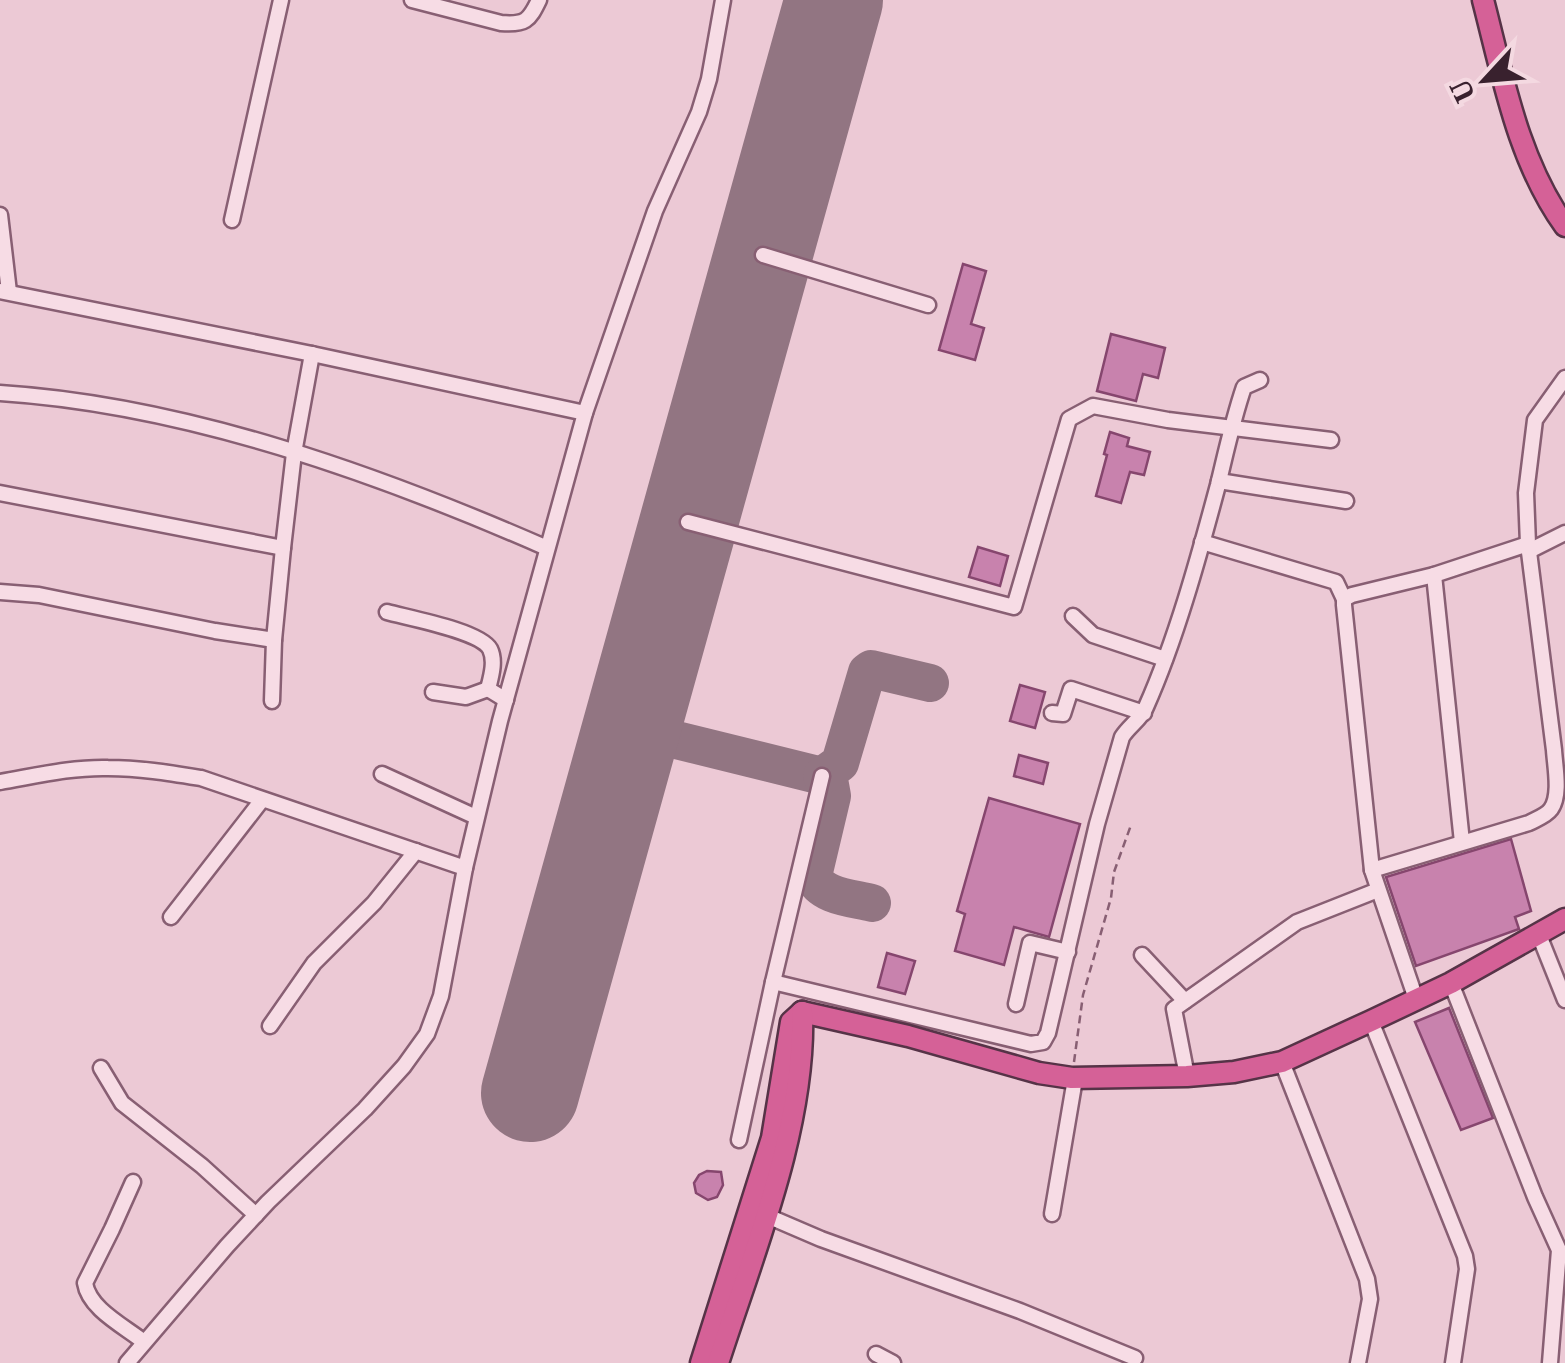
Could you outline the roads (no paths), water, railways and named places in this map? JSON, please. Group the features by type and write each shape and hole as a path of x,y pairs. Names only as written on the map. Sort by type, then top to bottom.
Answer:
{"highway":[{"path":"1483,0 1532,170 1565,226"},
{"path":"802,1012 1074,1078 1234,1072 1282,1062 1371,1021 1565,919"},
{"path":"718,1363 788,1141 800,1060 802,1012"},
{"path":"701,1363 772,1138 791,1022 802,1012"}],"street":[{"path":"232,220 281,0"},
{"path":"412,0 516,24 532,16 539,0"},
{"path":"127,1363 256,1215 404,1066 426,1034 442,996 476,817 585,413 655,211 700,112 723,0"},
{"path":"0,215 4,291 585,413"},
{"path":"762,254 928,305"},
{"path":"272,700 283,548 294,453 312,354"},
{"path":"1372,870 1529,822 1548,813 1554,799 1554,750 1526,493 1535,420 1565,378"},
{"path":"772,982 1031,1044 1043,1042 1122,738 1144,713 1165,659 1244,387 1260,380"},
{"path":"0,393 44,396 194,423 388,483 548,548"},
{"path":"688,522 1014,607 1070,420 1093,406 1168,420 1332,440"},
{"path":"1219,481 1346,501"},
{"path":"0,493 283,548"},
{"path":"1344,598 1529,548 1565,534"},
{"path":"1202,542 1336,582 1344,598 1372,870 1416,1000"},
{"path":"1434,574 1462,842"},
{"path":"0,592 40,595 274,640"},
{"path":"387,612 477,636 489,648 492,659 488,689"},
{"path":"1073,616 1092,634 1165,659"},
{"path":"488,689 506,700"},
{"path":"433,692 466,697 488,689"},
{"path":"1052,713 1063,714 1071,689 1144,713"},
{"path":"0,782 105,768 201,778 465,868"},
{"path":"382,774 476,817"},
{"path":"739,1140 822,776"},
{"path":"171,917 262,800"},
{"path":"270,1026 314,964 374,903 416,852"},
{"path":"1188,1076 1174,1009 1297,922 1378,890"},
{"path":"1540,934 1565,1000"},
{"path":"1016,1004 1030,943 1068,952"},
{"path":"1142,955 1185,1000"},
{"path":"1451,982 1559,1250 1550,1363"},
{"path":"908,1036 914,1015"},
{"path":"1371,1021 1465,1256 1467,1269 1453,1363"},
{"path":"1282,1062 1367,1279 1370,1300 1358,1363"},
{"path":"101,1068 122,1102 256,1215"},
{"path":"1052,1214 1074,1078"},
{"path":"133,1182 84,1283 88,1297 144,1342"},
{"path":"765,1216 1135,1358"},
{"path":"876,1354 893,1363"}]}
